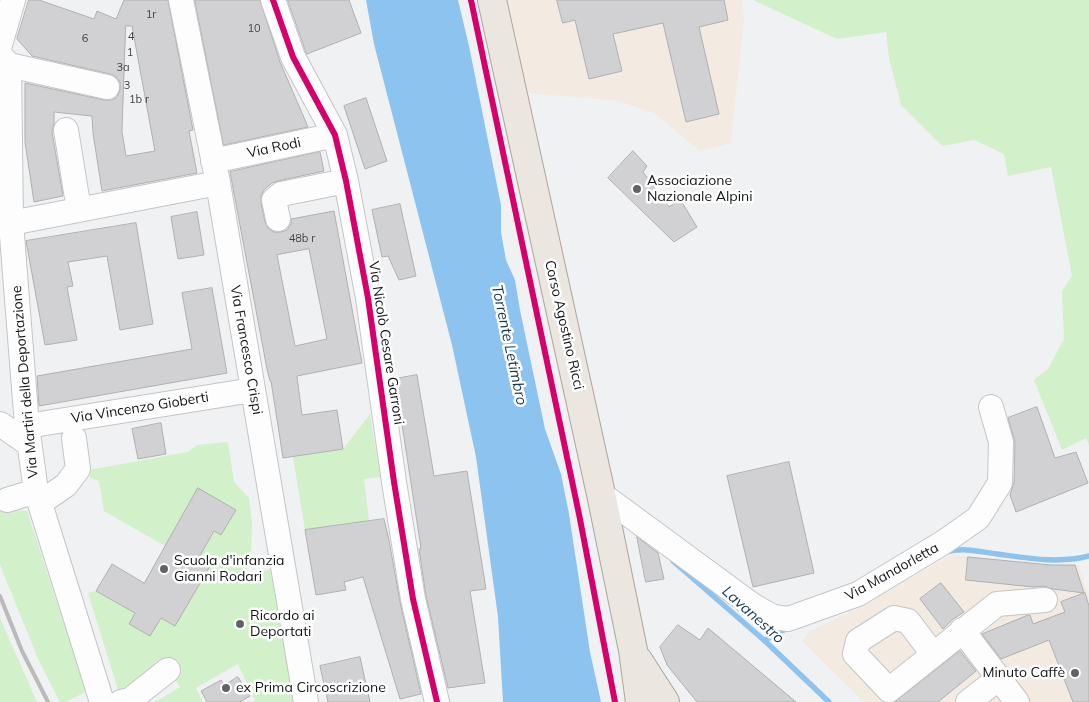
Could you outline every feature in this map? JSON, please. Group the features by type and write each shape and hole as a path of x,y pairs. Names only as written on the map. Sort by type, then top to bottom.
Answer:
{"main road":[{"name":"Corso Agostino Ricci","path":"492,0 602,494 640,702"},
{"name":"Corso Agostino Ricci","path":"632,650 664,702"}],"street":[{"name":"Via Martiri della Deportazione","path":"13,0 3,55 10,223 28,435 38,497 102,702"},
{"name":"Via Francesco Crispi","path":"181,0 216,172 306,702"},
{"name":"Via Nicolò Cesare Garroni","path":"273,0 293,57 335,135 346,181 368,298 394,482 412,591 437,702"},
{"path":"3,55 107,87"},
{"path":"66,130 78,210"},
{"name":"Via Rodi","path":"10,223 78,210 216,172 335,135"},
{"path":"278,219 274,200 281,194 346,181"},
{"name":"Via Vincenzo Gioberti","path":"28,435 253,390"},
{"name":"Via Mandorletta","path":"602,494 752,605 773,617 788,619 858,594 944,542 978,518 1000,483 1001,442 991,407"},
{"path":"0,424 28,435"},
{"path":"7,500 38,497 66,485 78,469 74,438"},
{"path":"933,654 997,604 1045,600"},
{"path":"962,630 1017,702"},
{"path":"121,702 130,700 168,670"},
{"path":"968,702 993,671"}],"shaded area":[{"path":"508,0 742,0 744,18 731,143 700,151 654,113 619,101 528,93"},
{"path":"951,555 1051,565 1078,565 1089,596 1089,702 864,702 802,641 810,631 854,610"}],"green space":[{"path":"753,0 1089,0 1089,445 1086,438 1062,450 1034,380 1048,369 1064,339 1062,291 1072,276 1051,167 1008,176 1004,154 974,140 942,146 901,105 889,58 886,32 837,39"},
{"path":"370,414 380,477 364,479 369,521 305,530 293,457 343,449"},
{"name":"Scuola d'infanzia Gianni Rodari","path":"228,442 234,482 249,498 252,522 251,557 243,580 270,569 294,702 253,702 255,700 238,664 196,688 203,702 155,702 180,687 161,659 119,693 88,593 96,591 135,613 129,624 150,636 161,618 175,626 210,566 198,559 214,531 221,535 235,510 165,546 104,511 99,481 90,478 89,470 188,452 197,445"},
{"path":"6,509 27,511 86,692 65,702 60,702 39,661 0,564 0,511"},
{"path":"0,618 37,702 0,702"}],"water":[{"name":"Torrente Letimbro","path":"366,0 458,0 501,205 501,232 506,260 515,280 545,429 561,474 590,652 601,702 503,702 498,617 476,457 452,345 374,44"}],"building":[{"path":"29,0 39,0 94,19 97,11 116,19 124,0 168,0 193,130 189,131 197,173 102,191 92,116 54,112 52,132 63,196 34,202 25,142 25,83 104,100 112,100 117,97 120,90 120,82 110,74 32,56 17,39","holes":["126,26 132,26 155,151 126,156 122,132"]},
{"path":"195,0 260,0 280,62 308,127 224,145"},
{"path":"288,0 349,0 361,33 307,54"},
{"path":"557,0 724,0 728,20 699,27 719,114 686,122 663,23 613,34 622,71 589,79 575,20 563,23"},
{"path":"366,98 387,161 365,169 344,106"},
{"name":"Associazione Nazionale Alpini","path":"633,151 647,166 643,172 669,207 680,199 697,227 674,242 608,178"},
{"path":"320,152 324,171 272,183 264,190 261,196 261,203 265,222 268,228 274,232 287,230 291,224 291,219 334,211 362,363 297,376 302,415 337,410 343,449 283,458 271,381 267,369 230,172","holes":["309,249 327,339 295,346 277,255"]},
{"path":"400,204 416,276 399,280 388,256 382,257 372,210"},
{"path":"197,212 204,255 178,259 171,217"},
{"path":"136,223 153,324 120,330 107,256 68,262 73,286 67,287 77,340 45,345 26,241"},
{"path":"212,288 227,373 39,406 37,376 192,349 182,293"},
{"path":"417,375 434,476 467,471 486,589 470,591 485,683 448,688 426,596 419,549 421,548 395,379"},
{"path":"1037,407 1055,458 1076,452 1088,483 1016,512 1010,495 1014,483 1015,442 1008,418"},
{"path":"161,423 166,454 138,459 132,429"},
{"path":"789,462 814,573 753,587 727,476"},
{"path":"198,488 236,510 221,535 214,531 198,559 210,566 175,626 161,618 150,636 129,624 135,613 96,591 112,564 144,583"},
{"path":"384,519 400,602 421,694 400,699 363,577 344,582 346,590 316,595 305,530"},
{"path":"637,537 658,553 664,579 646,582"},
{"path":"968,557 1051,565 1075,565 1084,593 1044,586 1033,587 966,580"},
{"path":"941,583 964,612 943,629 920,599"},
{"path":"1085,593 1089,606 1089,702 1073,702 1049,640 1001,659 982,634 1028,615 1030,615 1033,624 1065,612 1061,602"},
{"path":"678,625 700,640 708,628 796,702 697,702 667,665 660,647"},
{"path":"960,651 976,671 938,702 895,702"},
{"path":"360,657 370,702 328,702 320,666"},
{"name":"ex Prima Circoscrizione","path":"238,677 250,696 240,702 207,702 201,691 221,680 224,685"}],"waterway":[{"path":"947,552 972,550 1055,560 1089,556"},
{"name":"Lavanestro","path":"673,561 765,641 829,702"},
{"path":"765,641 774,634 789,628"}],"railway":[{"path":"0,596 22,651 48,702"}],"cycle path":[{"path":"273,0 293,57 335,135 346,181 368,298 413,599 437,702"},
{"path":"471,0 580,519 615,702"}],"place":[{"name":"Associazione Nazionale Alpini","path":"637,189"},
{"name":"Scuola d'infanzia Gianni Rodari","path":"164,569"},
{"name":"Ricordo ai Deportati","path":"240,624"},
{"name":"Minuto Caffè","path":"1075,673"},
{"name":"ex Prima Circoscrizione","path":"226,688"}]}
